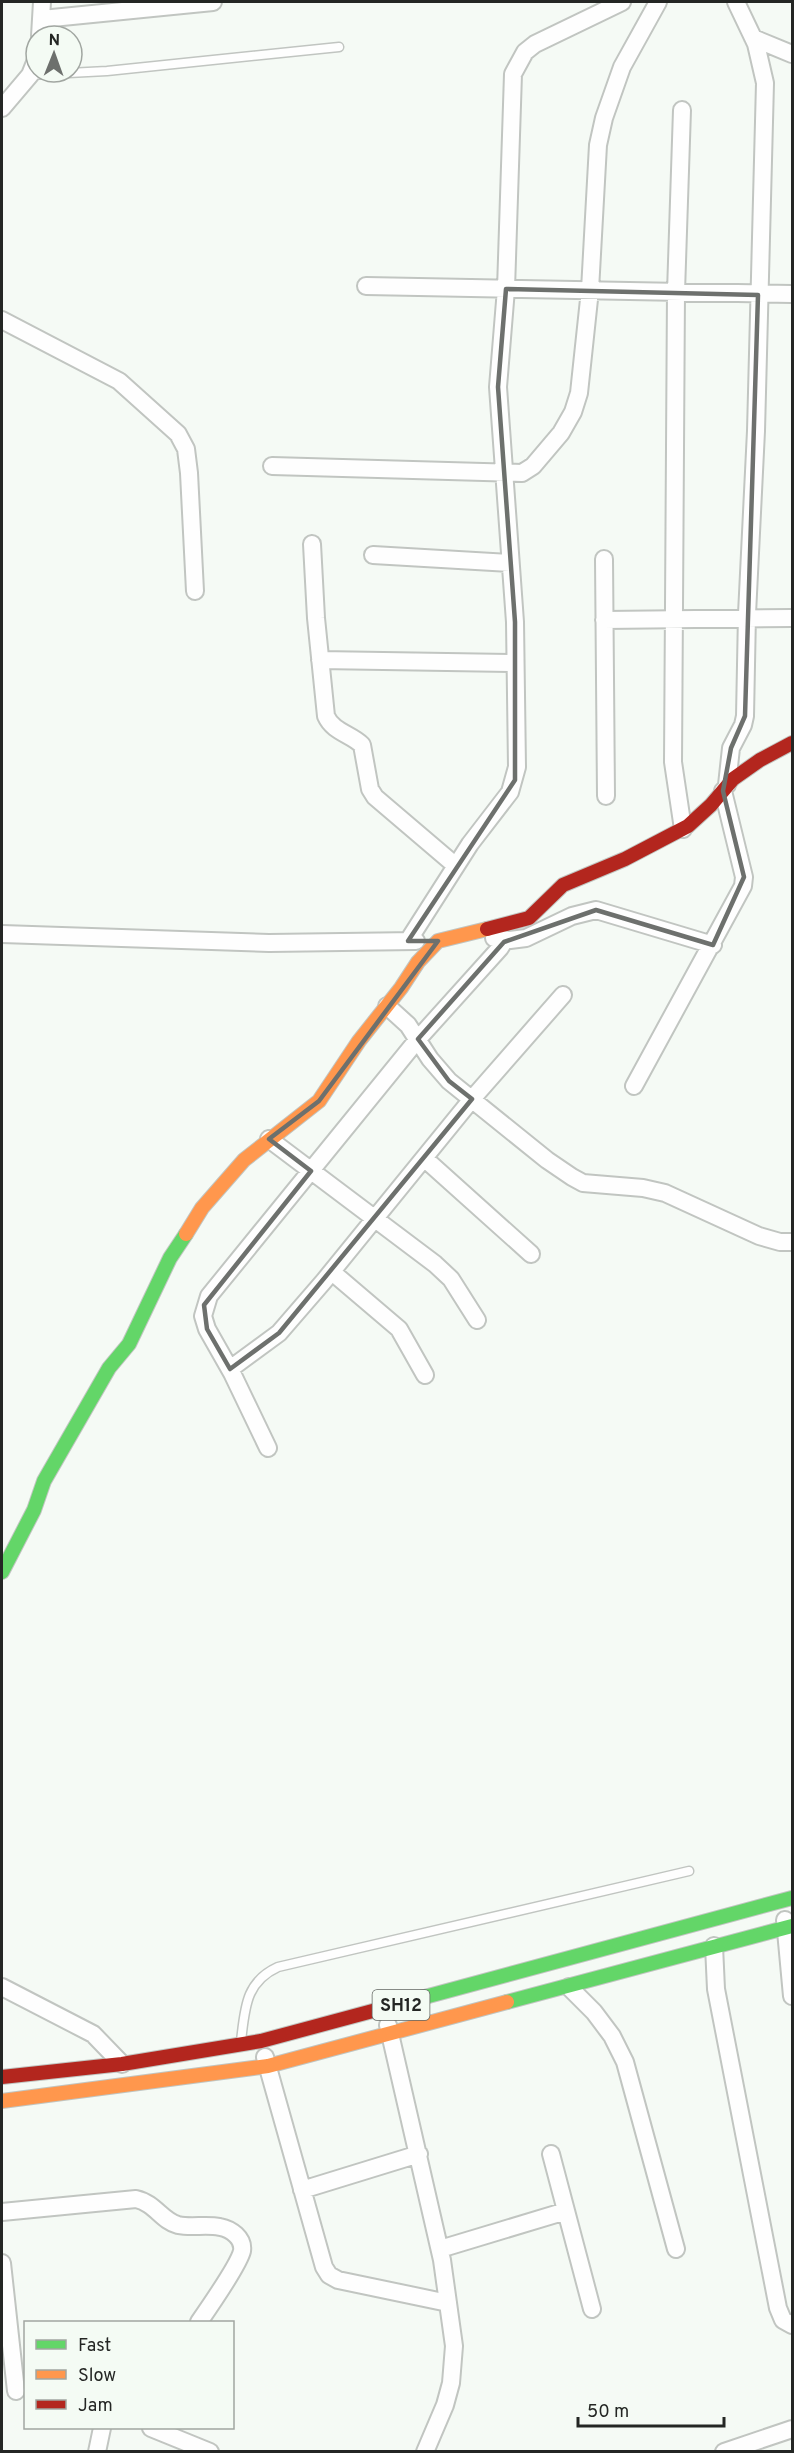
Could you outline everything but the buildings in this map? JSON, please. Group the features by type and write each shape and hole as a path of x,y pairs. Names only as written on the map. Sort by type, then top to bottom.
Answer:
{"main road":[{"path":"2,1572 34,1510 44,1481 62,1454 109,1368 129,1344 170,1258 202,1208 244,1160 319,1101 342,1064 418,962 438,941 529,918 563,885 625,859 683,829 711,805 725,788 760,760 792,743"},
{"name":"SH12","path":"2,2078 122,2064 261,2041 384,2010 788,1899"},
{"path":"2,2100 268,2066 789,1927"}],"street":[{"path":"41,24 42,2"},
{"path":"67,24 213,2"},
{"path":"408,941 470,844 510,792 517,767 510,562 498,387 506,289 513,74 518,63 535,44 622,2"},
{"path":"272,466 522,473 533,466 561,433 573,412 579,393 590,290 598,145 604,118 622,67 658,2"},
{"path":"634,1086 740,894 744,877 725,788 731,748 745,716 756,431 765,83 753,38 736,2"},
{"path":"753,38 792,54"},
{"path":"2,108 24,80"},
{"path":"682,110 676,292 673,762 683,829"},
{"path":"366,286 792,294"},
{"path":"2,320 119,381 178,434 186,449 189,473 195,591"},
{"path":"312,544 326,716 335,729 363,745 369,789 375,797 456,866"},
{"path":"373,555 510,562"},
{"path":"604,559 606,796"},
{"path":"604,620 792,618"},
{"path":"320,660 515,663"},
{"path":"472,932 505,940 526,938 572,916 596,910 713,945"},
{"path":"2,934 269,943 438,941"},
{"path":"268,1448 207,1329 203,1316 208,1296 418,1039 505,940"},
{"path":"230,1370 279,1333 332,1272 472,1099 563,995"},
{"path":"387,1006 408,1025 430,1059 449,1081 547,1160 583,1183 643,1188 665,1193 759,1236 780,1242 792,1242"},
{"path":"269,1139 435,1264 451,1279 477,1320"},
{"path":"424,1158 531,1254"},
{"path":"332,1272 399,1329 424,1375"},
{"path":"788,1899 792,1996"},
{"path":"714,1946 716,1989 778,2308 783,2320 792,2325"},
{"path":"2,1987 93,2034 122,2064"},
{"path":"569,1987 575,1996 594,2012 606,2028 625,2062 676,2249"},
{"path":"384,2010 440,2249 454,2346 451,2383 445,2405 425,2451"},
{"path":"261,2041 324,2267 329,2275 338,2280 448,2303"},
{"path":"302,2190 419,2154"},
{"path":"550,2154 591,2309"},
{"path":"2,2212 136,2199 152,2205 171,2222 178,2225 219,2226 231,2231 240,2239 242,2253 200,2321"},
{"path":"440,2249 566,2211"},
{"path":"2,2264 16,2391"},
{"path":"97,2451 102,2429"},
{"path":"156,2429 210,2451"},
{"path":"724,2451 792,2429"}],"lane":[{"path":"84,70 107,71 339,47"},
{"path":"240,2044 246,2005 252,1986 264,1973 278,1967 689,1871"}],"highlighted area":[{"path":"506,289 758,295 745,716 731,748 723,791 744,877 713,945 596,910 504,942 418,1039 449,1081 472,1099 279,1333 230,1369 207,1329 204,1305 311,1171 269,1139 319,1101 438,941 408,941 515,780 515,622 498,387"}],"traffic: fast":[{"path":"2,1572 34,1510 44,1481 109,1368 129,1344 170,1258 186,1234"},
{"path":"421,1998 792,1898"},
{"path":"507,2002 792,1926"}],"traffic: slow":[{"path":"186,1234 202,1208 244,1160 319,1101 359,1041 401,988 418,962 438,941 487,929"},
{"path":"2,2101 268,2066 507,2002"}],"traffic: jam":[{"path":"487,929 529,918 563,885 625,859 688,826 711,805 733,779 760,760 792,743"},
{"path":"2,2077 122,2064 261,2041 421,1998"}]}
